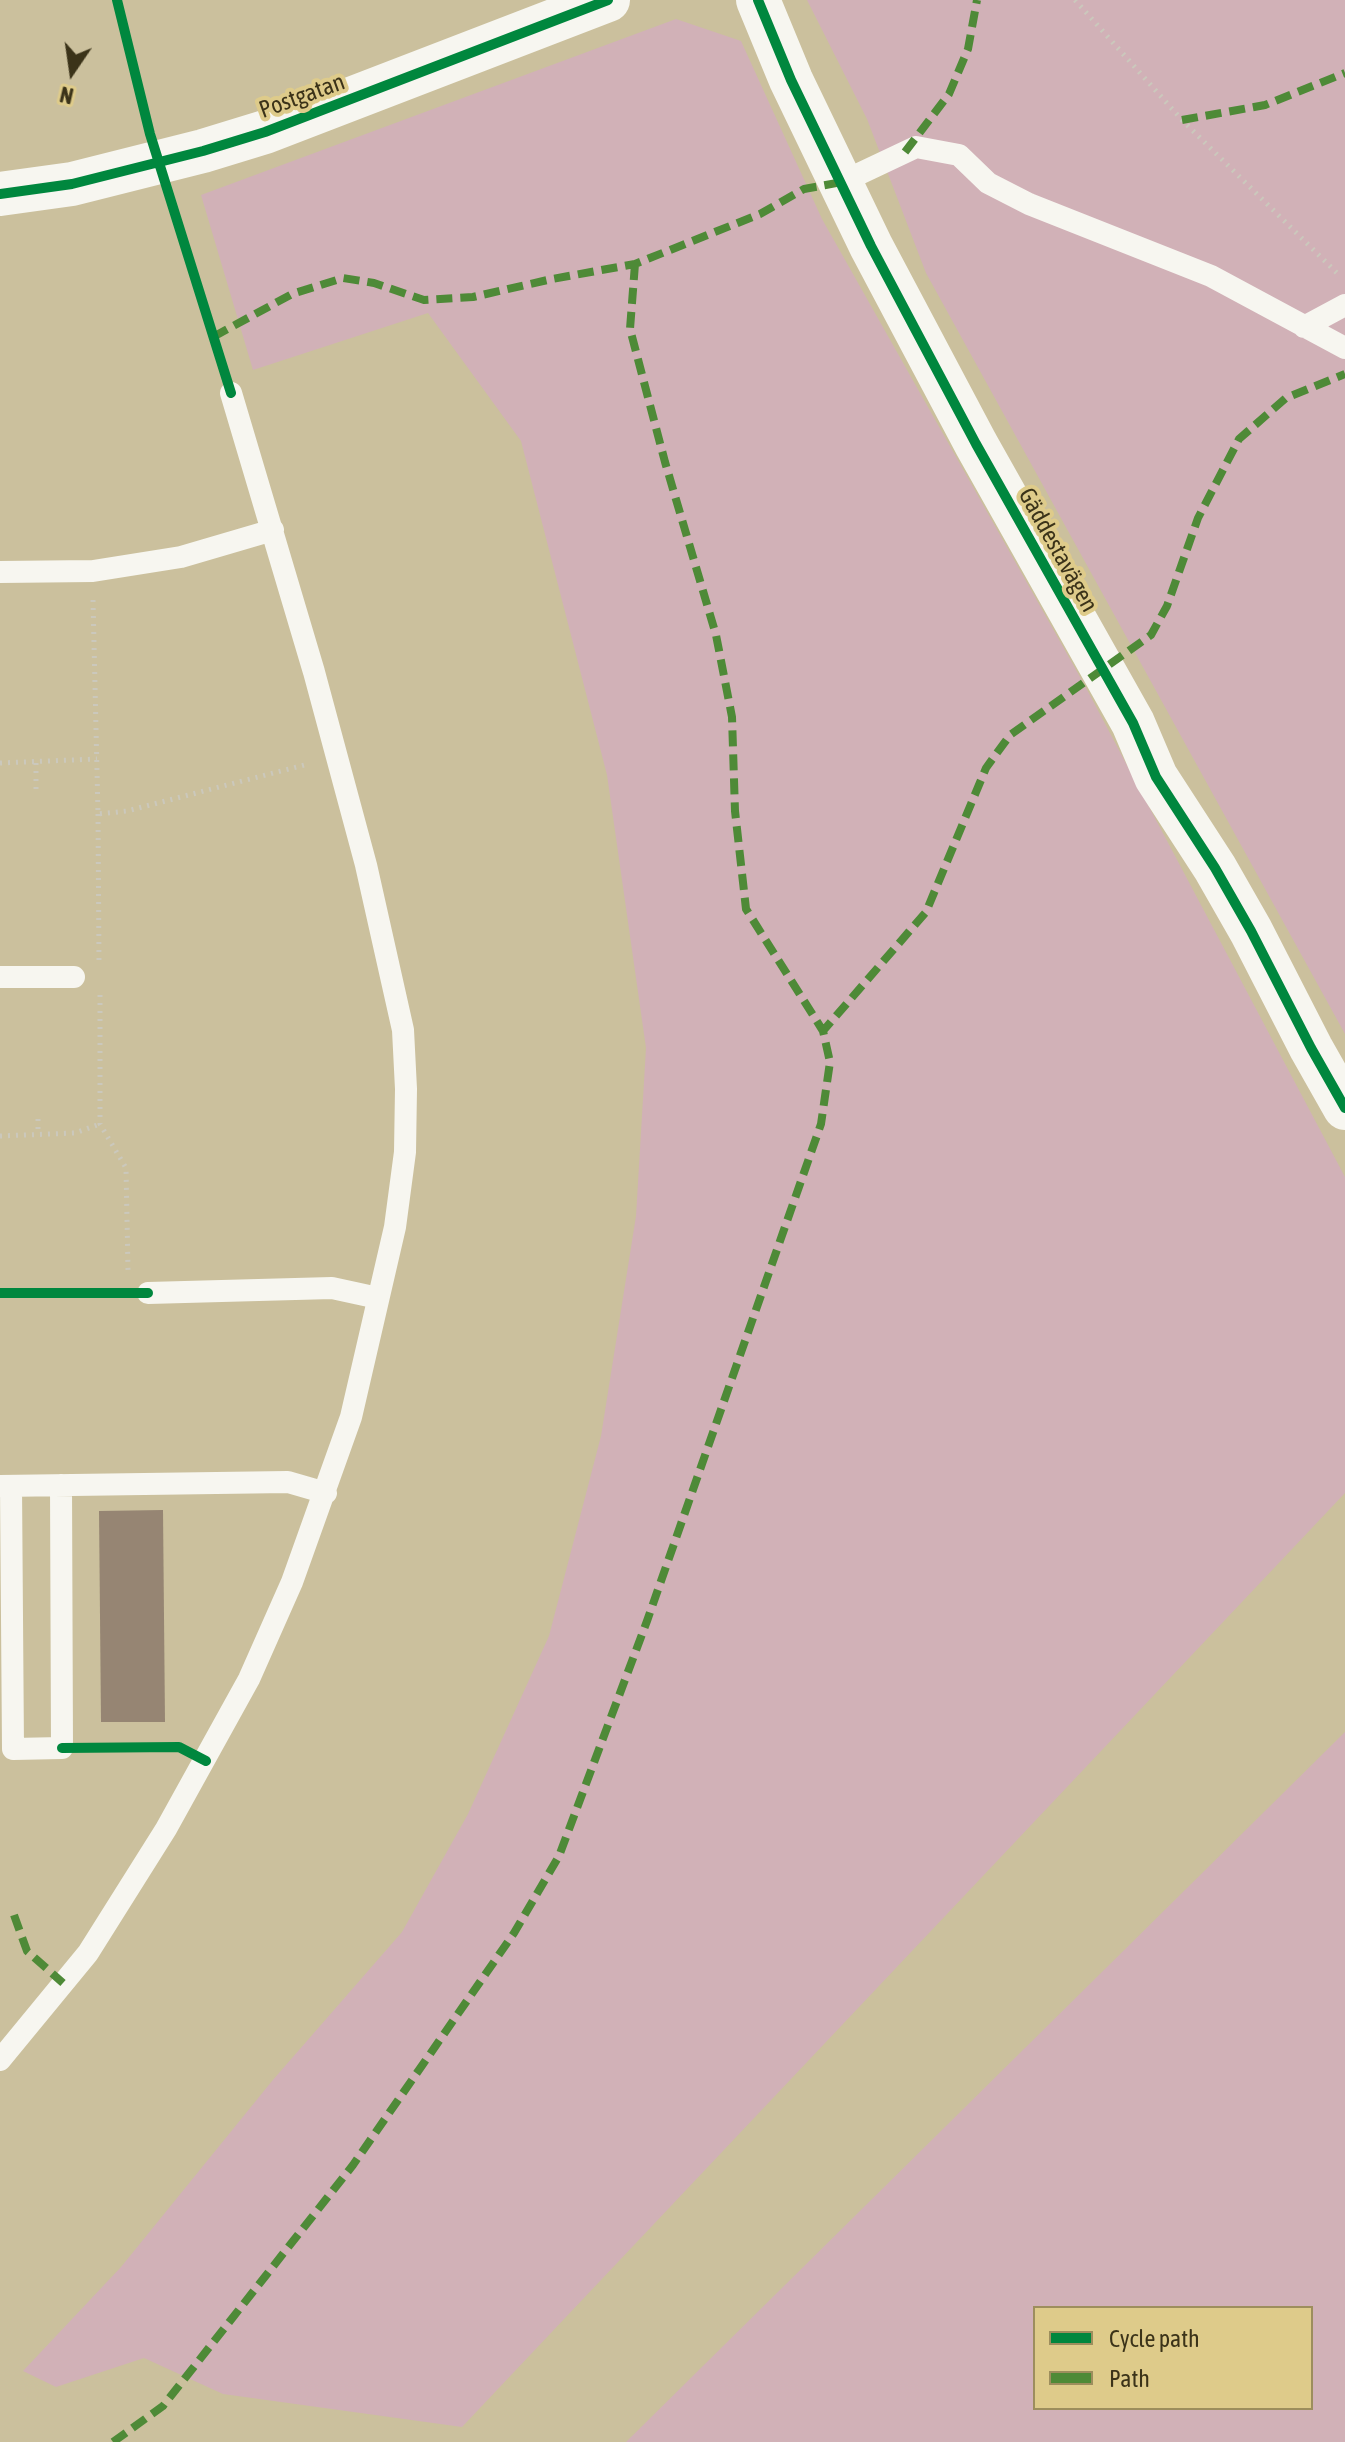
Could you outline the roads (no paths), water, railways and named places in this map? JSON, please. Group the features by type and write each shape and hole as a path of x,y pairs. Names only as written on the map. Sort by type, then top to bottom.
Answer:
{"street":[{"name":"Postgatan","path":"0,194 72,184 265,132 608,0"},
{"name":"Gäddestavägen","path":"758,0 791,80 901,303 976,444 1133,723 1156,777 1237,906 1345,1108"}],"lane":[{"path":"842,182 916,147 959,155 988,183 1029,204 1211,276 1345,348"},
{"path":"1304,327 1345,305"},
{"path":"0,2060 88,1953 206,1761 249,1679 292,1582 351,1417 395,1227 405,1152 403,1030 366,865 337,757 231,393"},
{"path":"0,572 93,571 181,557 273,530"},
{"path":"0,977 74,977"},
{"path":"148,1293 332,1288 378,1298"},
{"path":"61,1485 62,1748 13,1749 5,1486 61,1485 288,1482 326,1493"}]}
